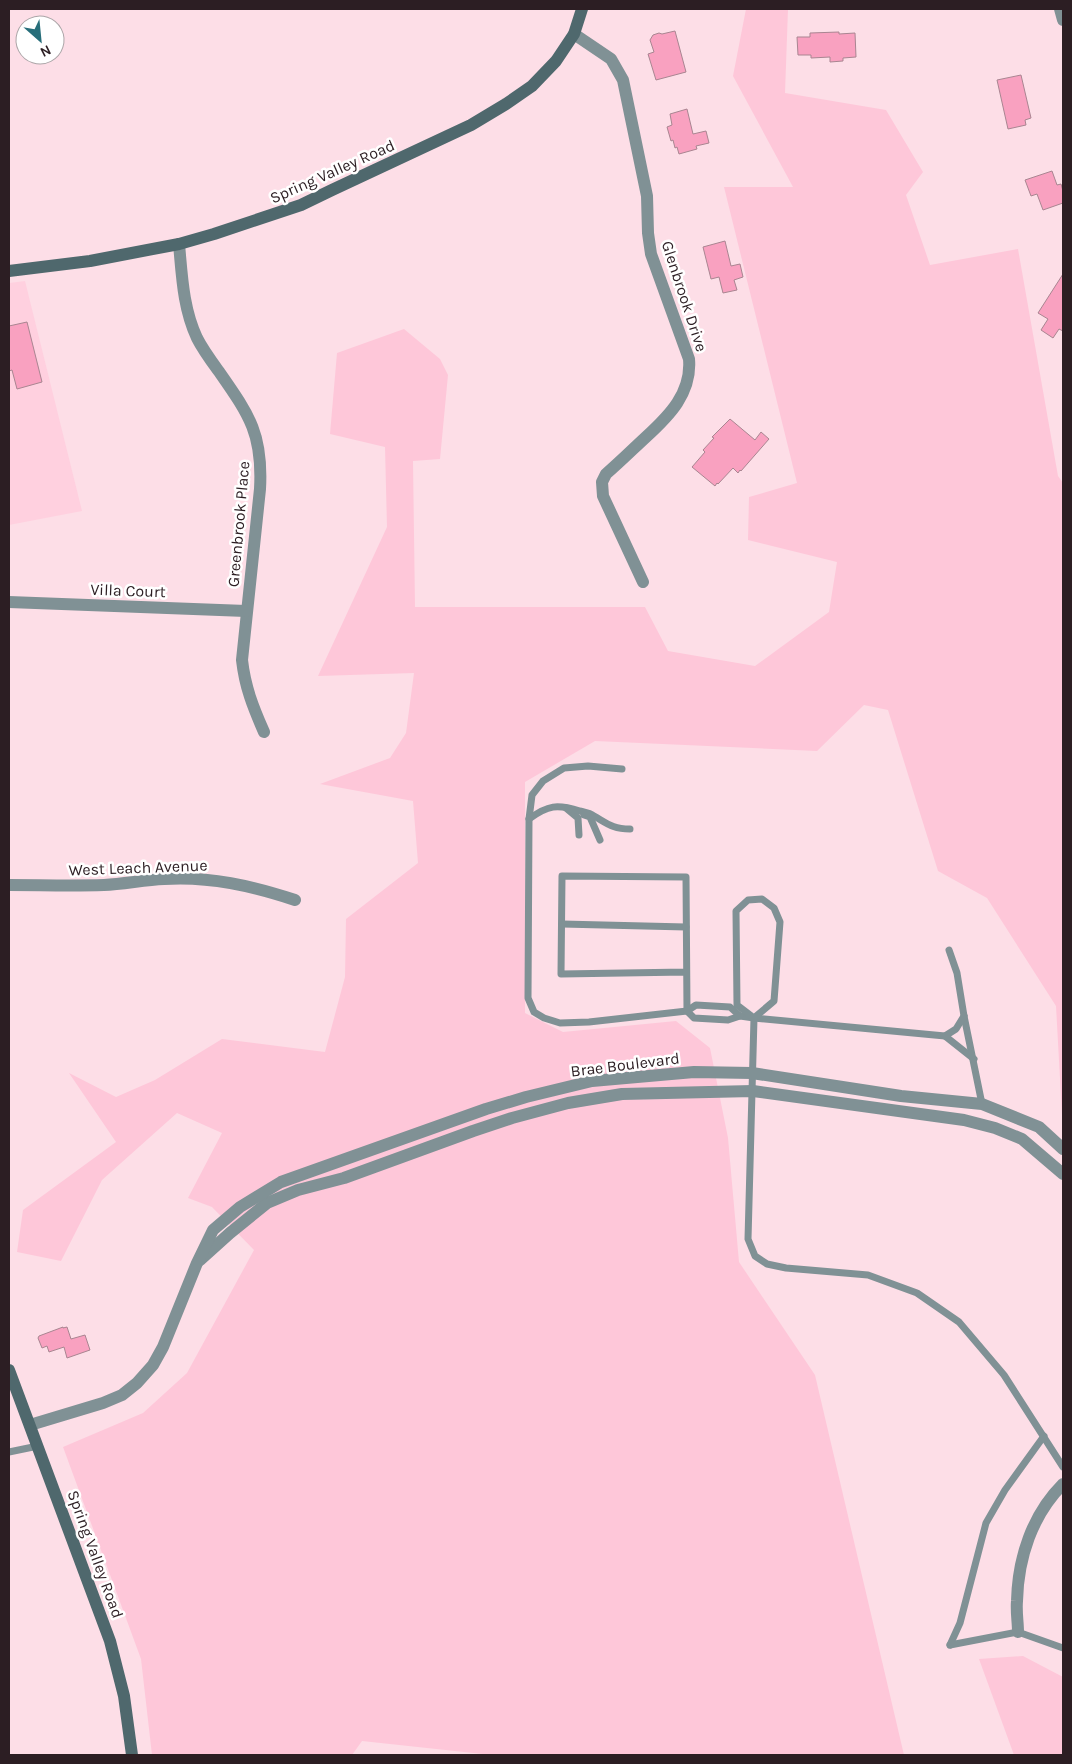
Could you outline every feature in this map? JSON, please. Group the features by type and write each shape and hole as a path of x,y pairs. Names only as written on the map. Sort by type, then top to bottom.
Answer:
{"street":[{"name":"Spring Valley Road","path":"9,271 90,261 179,244 301,205 471,125 532,86 556,61 574,34 582,9"},
{"path":"1060,9 1063,20"},
{"name":"Glenbrook Drive","path":"574,34 611,59 623,80 647,196 648,233 651,254 689,359 690,371 688,382 681,398 670,414 606,474 602,482 603,496 643,582"},
{"name":"Greenbrook Place","path":"179,244 184,294 195,332 211,360 240,401 258,441 261,464 260,489 242,660 244,681 264,732"},
{"name":"Villa Court","path":"9,602 246,611"},
{"name":"West Leach Avenue","path":"9,885 105,885 165,879 195,879 225,881 254,887 295,900"},
{"name":"Brae Boulevard","path":"30,1425 103,1404 122,1395 137,1384 153,1365 163,1347 197,1263 213,1230 240,1207 281,1182 486,1109 526,1097 592,1081 694,1072 752,1073 901,1096 982,1104 1039,1127 1063,1149"},
{"name":"Brae Boulevard","path":"197,1263 230,1233 267,1204 298,1190 344,1178 415,1151 512,1118 568,1103 622,1094 753,1091 955,1119 995,1128 1022,1139 1063,1174"},
{"name":"Spring Valley Road","path":"9,1370 110,1641 124,1696 132,1755"},
{"path":"1018,1632 1016,1602 1023,1556 1030,1534 1040,1513 1063,1484"}],"lane":[{"path":"622,769 588,766 564,768 543,781 532,795 529,819 528,998 534,1012 544,1018 560,1023 589,1022 687,1010 696,1005 730,1007 740,1016"},
{"path":"529,819 552,806 564,806 593,815 619,829 630,830"},
{"path":"564,806 578,818 579,836"},
{"path":"564,806 590,818 600,840"},
{"path":"686,972 561,974 562,876 686,877 687,1010 694,1018 728,1020 740,1016 945,1036 974,1059"},
{"path":"754,1018 737,1005 736,911 748,900 762,899 774,908 780,922 774,1002 754,1018 748,1239 755,1256 766,1264 786,1268 868,1275 917,1293 959,1322 981,1347 1004,1375 1063,1467"},
{"path":"562,924 686,927"},
{"path":"949,950 956,972 982,1104"},
{"path":"945,1036 956,1029 964,1016"},
{"path":"1044,1436 1005,1490 986,1523 960,1623 950,1644 1018,1632 1063,1648"},
{"path":"9,1452 38,1446"}],"shaded area":[{"path":"746,9 788,9 785,93 886,110 923,172 906,195 930,265 1018,249 1058,476 1063,483 1063,1133 1056,1006 987,898 938,871 888,710 864,705 817,751 595,741 525,782 525,1013 563,1032 676,1021 710,1048 728,1138 739,1262 815,1375 904,1755 492,1755 362,1741 352,1755 152,1755 141,1659 63,1447 143,1413 187,1373 254,1250 212,1207 188,1198 222,1133 177,1113 102,1180 61,1261 17,1252 23,1210 116,1142 69,1073 116,1097 155,1080 222,1039 325,1052 345,977 346,919 418,863 413,801 320,784 390,758 406,733 414,673 318,676 387,527 385,447 330,434 337,353 404,329 440,359 448,375 440,459 413,461 415,607 645,607 668,651 755,666 829,612 837,562 748,540 749,497 797,483 724,187 793,187 733,76"},
{"path":"25,281 82,511 9,525 9,283"},
{"path":"1023,1656 1063,1677 1063,1755 1014,1755 979,1659"}],"building":[{"path":"675,31 686,72 656,80 648,54 654,52 650,40 653,35"},
{"path":"839,32 839,34 855,33 856,57 830,62 830,57 811,58 811,55 798,55 797,37 810,37 810,33"},
{"path":"1021,75 1031,118 1025,120 1026,125 1008,129 997,80"},
{"path":"687,109 693,134 706,131 709,143 696,146 697,149 679,154 673,140 671,141 667,127 672,125 670,114"},
{"path":"1052,171 1057,185 1061,184 1063,203 1043,210 1037,194 1031,196 1025,180"},
{"path":"725,241 731,266 740,264 743,277 734,280 737,290 723,293 719,277 711,279 703,247"},
{"path":"1063,274 1063,331 1059,329 1053,338 1041,330 1048,319 1038,313"},
{"path":"27,322 42,382 17,389 12,370 9,371 9,326"},
{"path":"730,419 755,440 761,432 769,439 741,471 738,473 733,468 715,486 692,467 705,452 703,450 714,438 712,437"},
{"path":"67,1327 71,1339 85,1335 90,1350 67,1358 64,1347 49,1352 47,1346 42,1348 39,1336"}]}
